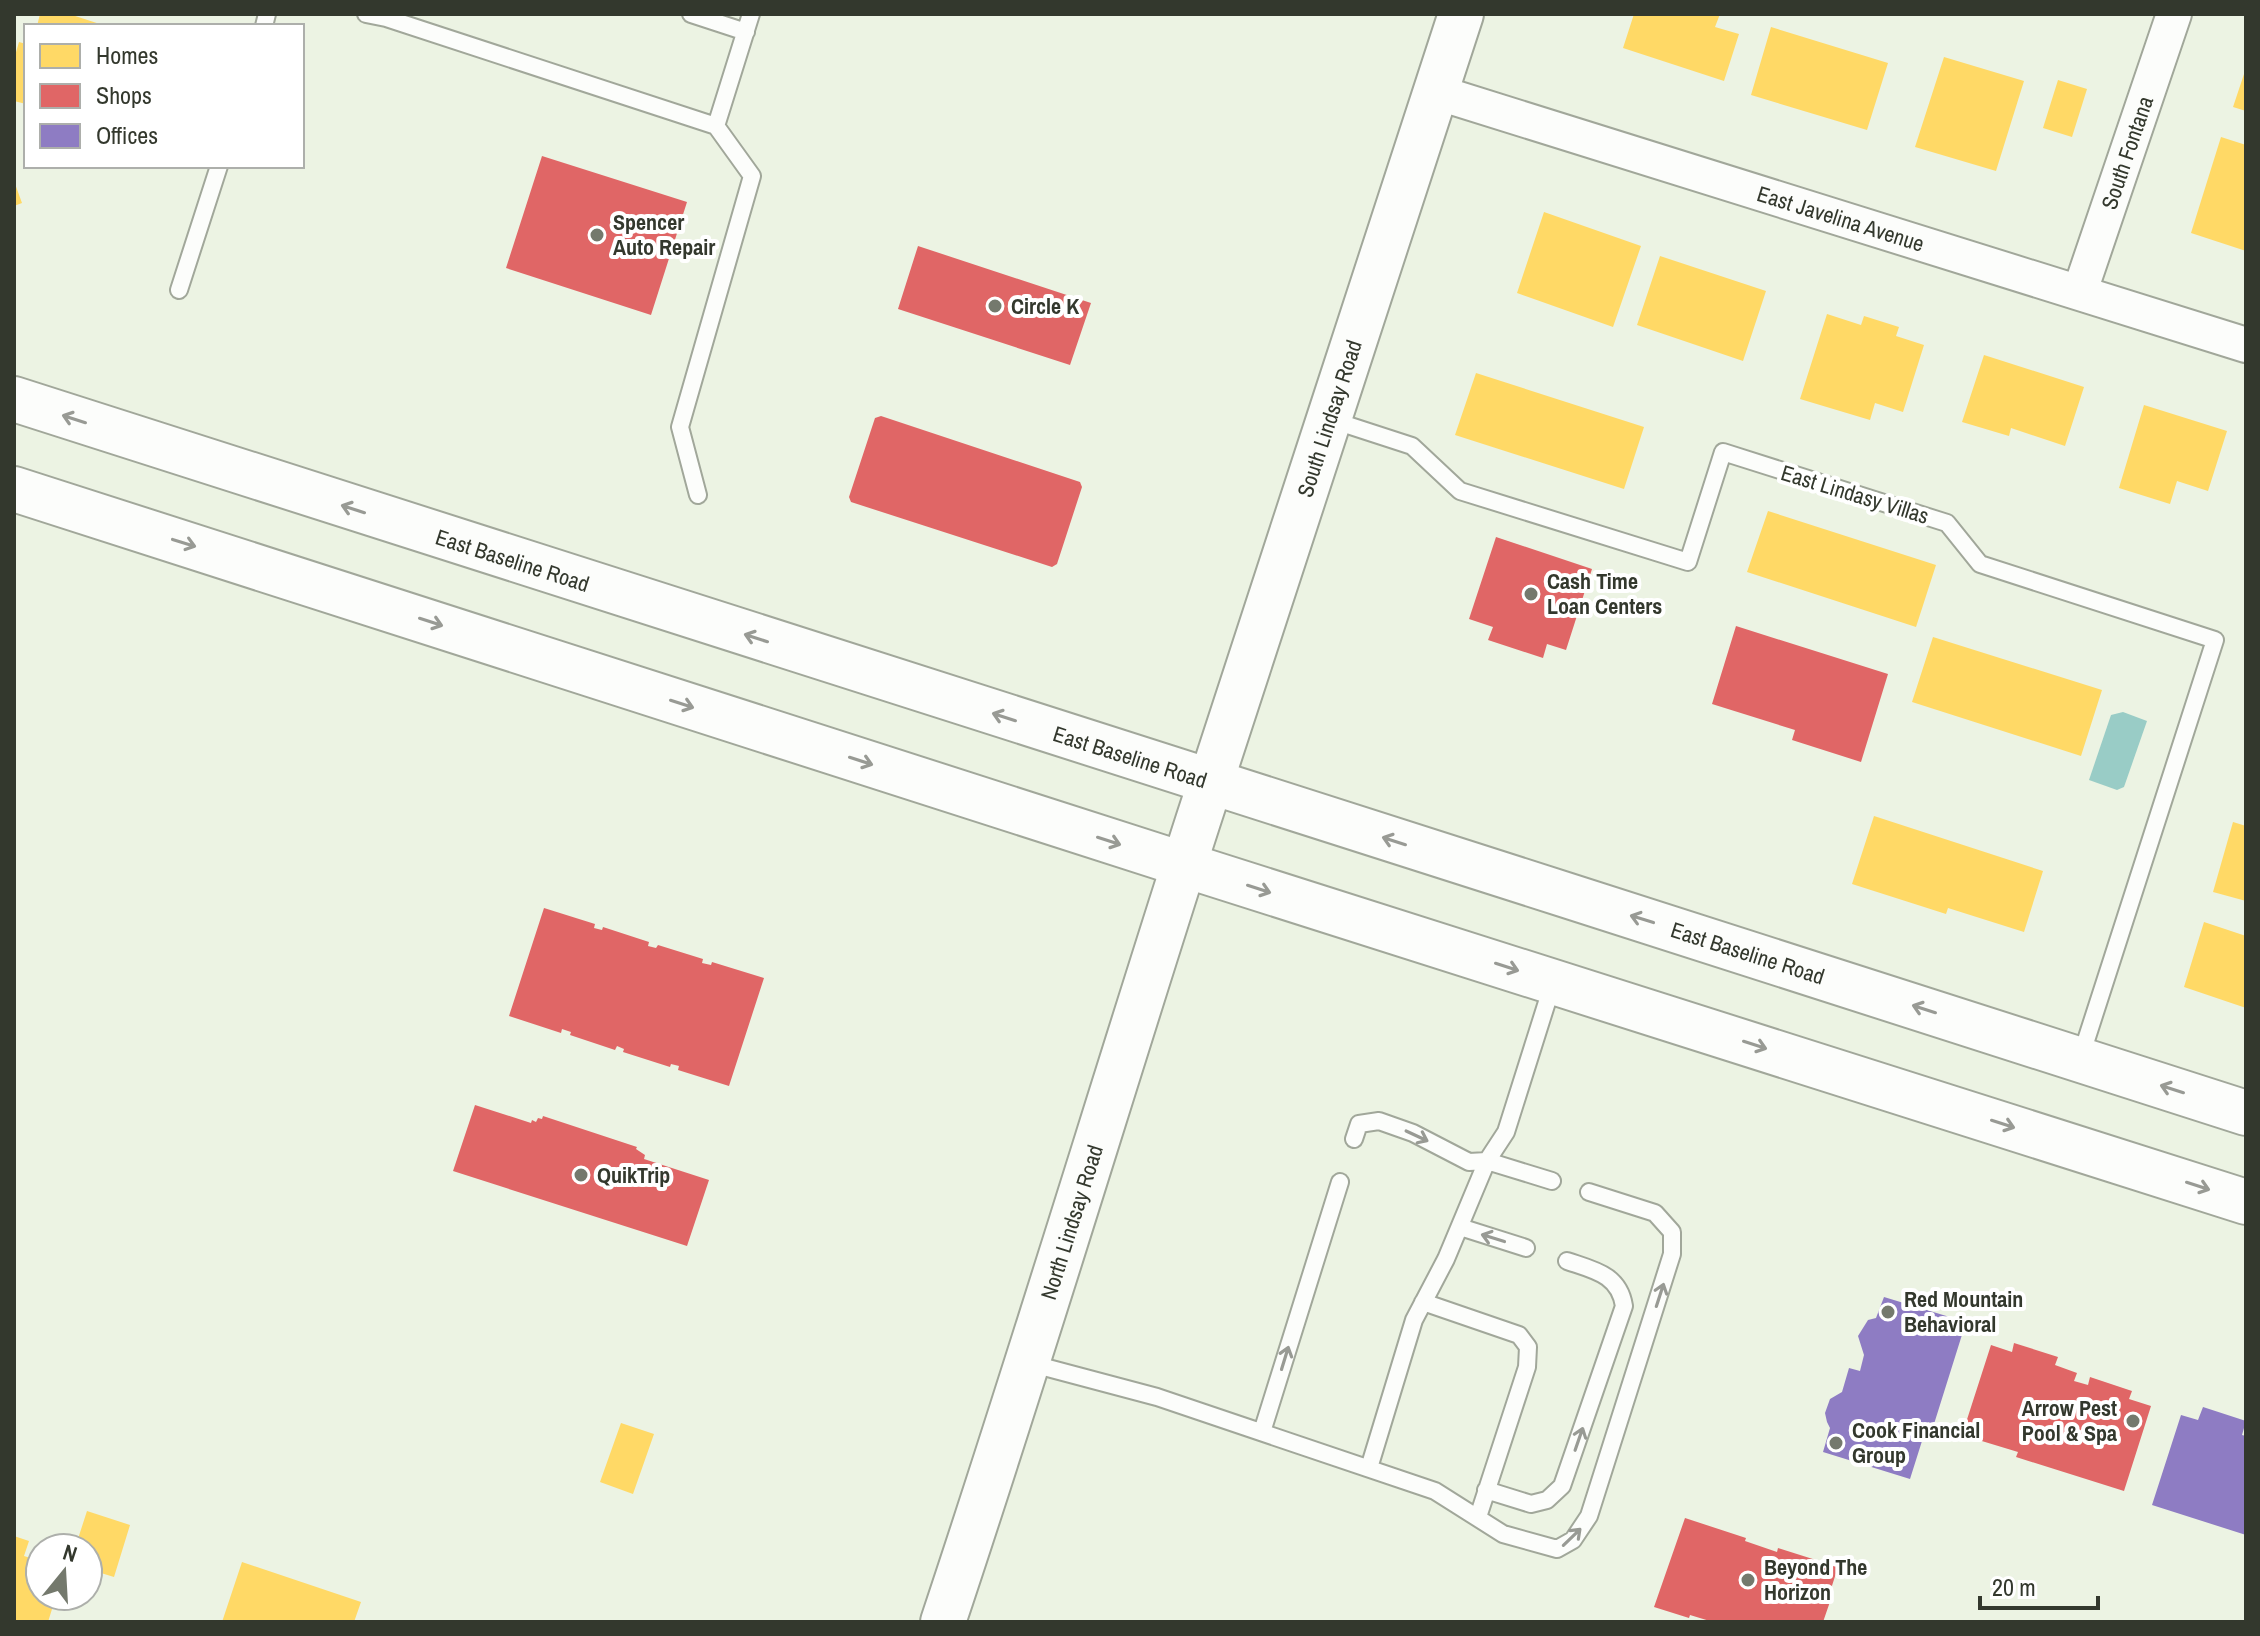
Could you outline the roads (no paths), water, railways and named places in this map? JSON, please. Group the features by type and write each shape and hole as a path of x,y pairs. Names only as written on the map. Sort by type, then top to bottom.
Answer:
{"main road":[{"name":"South Lindsay Road","path":"1205,802 1461,14"},
{"name":"East Baseline Road","path":"14,399 630,599 1205,802 2080,1059 2246,1113"},
{"path":"14,489 2246,1202"},
{"name":"North Lindsay Road","path":"943,1622 1205,802"}],"street":[{"name":"South Fontana","path":"2080,291 2174,14"},
{"name":"East Javelina Avenue","path":"1436,92 2246,345"}],"lane":[{"path":"366,14 716,126 752,176 680,427 698,495"},
{"path":"691,14 746,32"},
{"path":"716,126 751,14"},
{"path":"179,290 218,168"},
{"name":"East Lindasy Villas","path":"1330,419 1412,446 1460,491 1688,562 1723,452 1947,523 1980,564 2215,640 2080,1059"},
{"path":"1369,1468 1414,1320 1446,1259 1487,1161 1506,1132 1554,982"},
{"path":"1354,1139 1359,1124 1379,1121 1413,1133 1469,1162 1487,1161 1552,1181"},
{"path":"1262,1432 1340,1182"},
{"path":"1028,1363 1157,1397 1435,1491 1503,1534 1557,1549 1573,1540 1589,1516 1672,1254 1672,1232 1655,1213 1589,1192"},
{"path":"1460,1227 1526,1248"},
{"path":"1486,1490 1531,1504 1547,1500 1562,1486 1624,1306 1617,1285 1606,1274 1567,1261"},
{"path":"1423,1302 1519,1335 1528,1347 1527,1367 1478,1517"}],"water":[{"path":"2123,712 2147,721 2124,787 2117,790 2089,780 2111,715"}],"place":[{"name":"Spencer Auto Repair","path":"597,235"},
{"name":"Circle K","path":"995,306"},
{"name":"Cash Time Loan Centers","path":"1531,594"},
{"name":"QuikTrip","path":"581,1175"},
{"name":"Red Mountain Behavioral","path":"1888,1312"},
{"name":"Arrow Pest Pool & Spa","path":"2133,1421"},
{"name":"Cook Financial Group","path":"1836,1443"},
{"name":"Beyond The Horizon","path":"1748,1580"}]}
